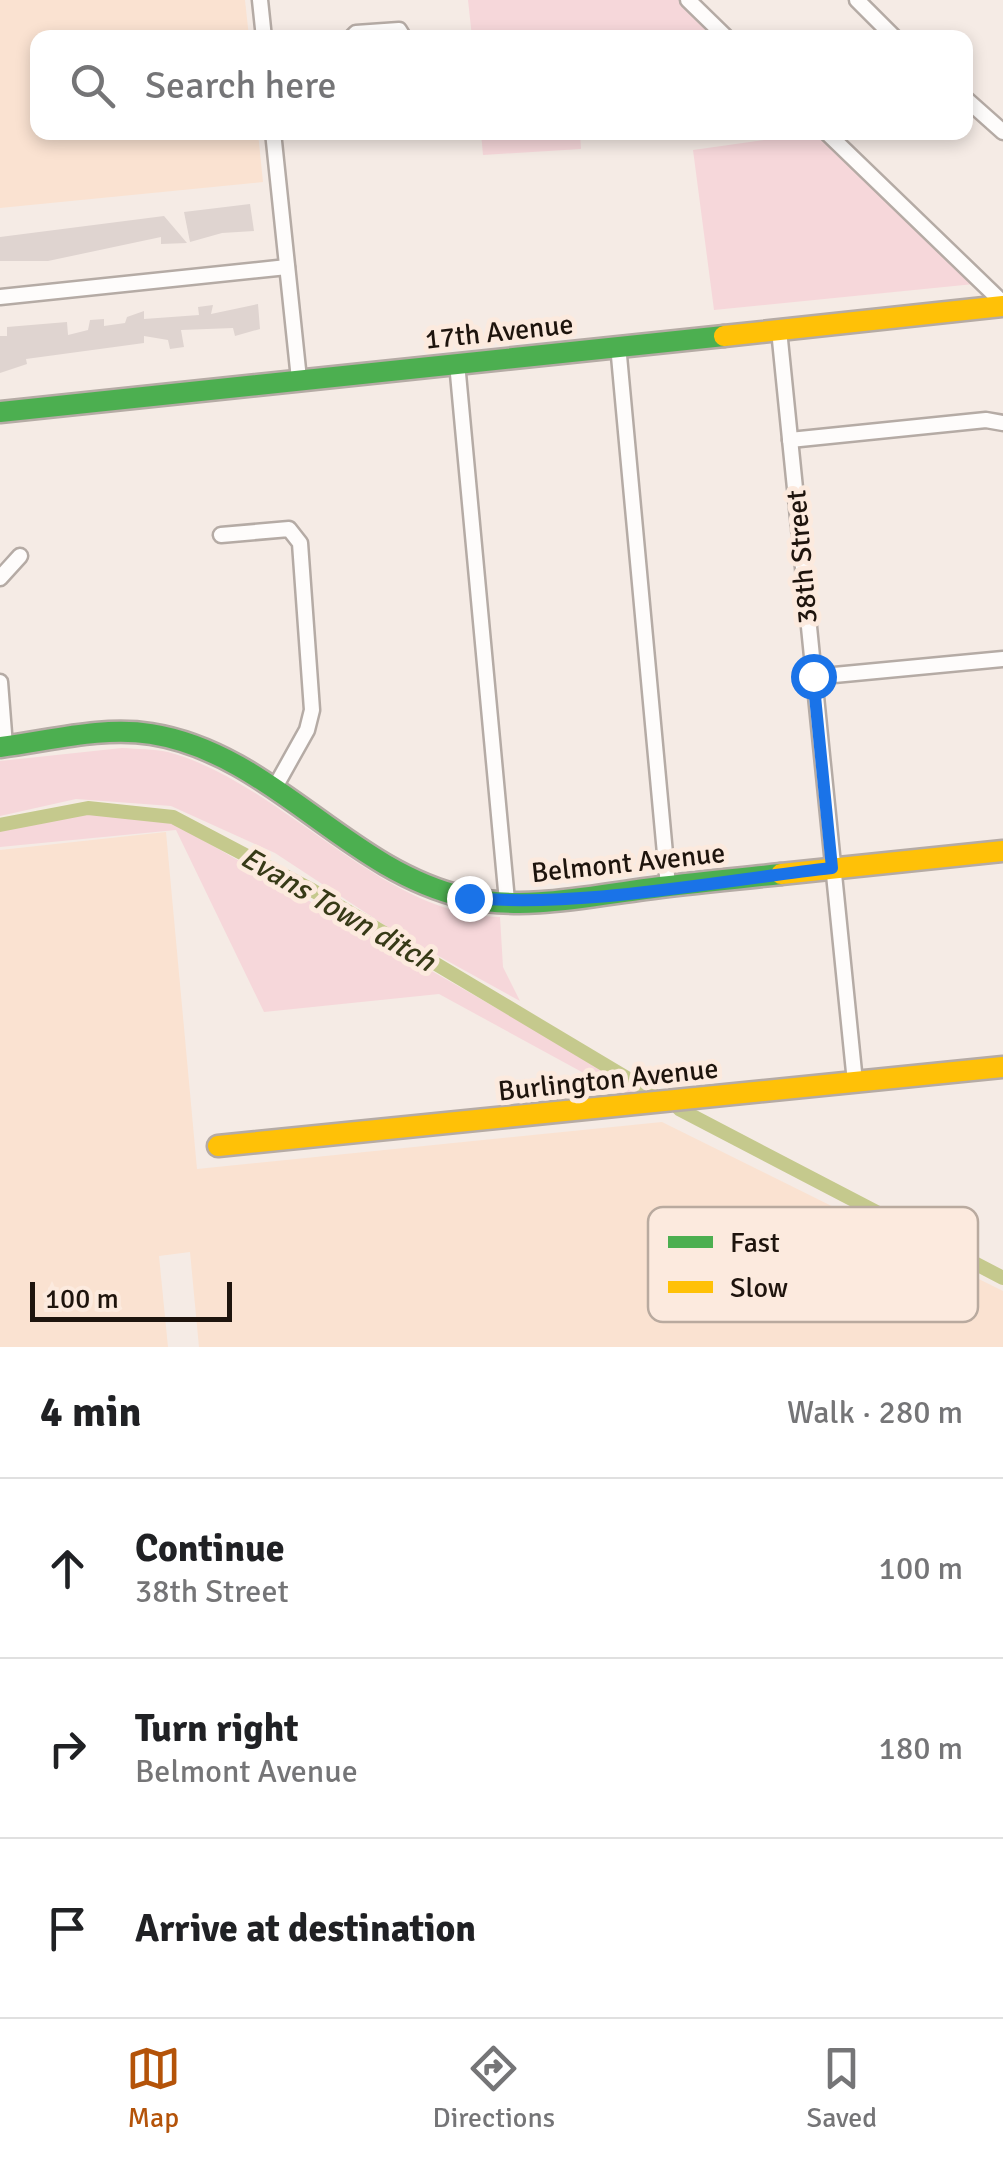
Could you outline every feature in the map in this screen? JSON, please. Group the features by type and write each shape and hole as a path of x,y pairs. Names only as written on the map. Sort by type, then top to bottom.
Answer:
{"street":[{"path":"260,0 263,30"},
{"path":"688,0 719,30"},
{"path":"857,0 888,30"},
{"path":"973,105 1003,132"},
{"path":"275,140 299,379"},
{"path":"834,140 1003,305"},
{"path":"0,297 287,267"},
{"name":"17th Avenue","path":"0,412 1003,305"},
{"name":"38th Street","path":"780,330 855,1082"},
{"path":"618,345 668,886"},
{"path":"457,363 508,902"},
{"path":"790,440 986,420 1003,423"},
{"path":"221,536 289,529 300,543 312,710 307,730 274,789"},
{"path":"0,578 20,556"},
{"path":"813,676 1003,659"},
{"path":"0,682 3,746"},
{"name":"Belmont Avenue","path":"3,746 151,734 184,742 274,789 410,878 446,894 508,902 1003,851"},
{"name":"Burlington Avenue","path":"218,1146 1003,1067"}],"shaded area":[{"path":"0,0 245,0 248,30 30,30 30,140 259,140 263,182 0,208"},
{"path":"468,0 679,0 711,30 471,30"},
{"path":"482,140 580,140 581,149 483,155"},
{"path":"764,140 825,140 974,284 714,310 693,150"},
{"path":"122,748 168,752 210,768 414,895 456,911 500,917 503,967 520,1001 395,932 275,853 171,806 76,799 0,816 0,761"},
{"path":"87,812 173,823 645,1093 624,1095 439,994 264,1012 176,830 0,847 0,829"},
{"path":"166,832 197,1169 662,1122 834,1207 648,1207 648,1322 978,1322 978,1279 1003,1291 1003,1347 199,1347 190,1252 159,1256 168,1347 0,1347 0,850"}],"building":[{"path":"250,204 254,231 222,233 190,242 184,212"},
{"path":"164,216 187,243 161,244 161,237 48,261 0,261 0,237"},
{"path":"258,304 260,329 235,336 233,328 181,330 184,347 170,349 168,340 144,336 144,343 26,359 27,364 0,373 0,336 7,336 7,327 67,322 68,335 88,330 90,320 104,319 104,326 125,323 127,317 144,311 144,319 199,315 198,307 213,305 211,314"}],"waterway":[{"name":"Evans Town ditch","path":"0,825 88,808 173,817 312,890 652,1093"},
{"name":"Evans Town ditch","path":"679,1109 867,1207"},
{"name":"Evans Town ditch","path":"978,1265 1003,1278"}],"traffic: fast":[{"path":"0,412 724,336"},
{"path":"0,747 114,732 151,734 194,745 272,787 382,863 422,883 486,901 554,901 781,874"}],"traffic: slow":[{"path":"724,336 1003,306"},
{"path":"781,874 1003,851"},
{"path":"218,1146 1003,1067"}],"route":[{"path":"469,898 508,902 584,896 832,868 813,676"}]}
